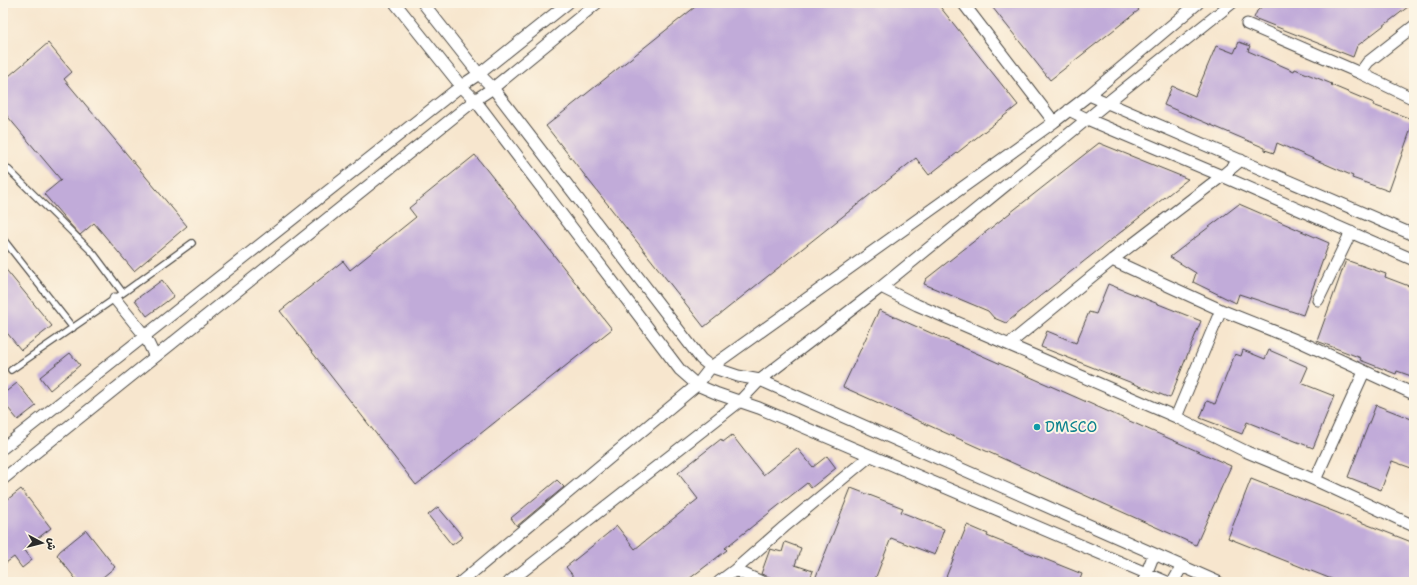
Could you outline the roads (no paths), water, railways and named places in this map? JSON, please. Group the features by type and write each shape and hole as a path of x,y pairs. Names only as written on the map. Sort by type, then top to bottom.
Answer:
{"street":[{"path":"395,3 461,86 475,100 680,370 697,385 758,408 870,456 1145,578 1167,582"},
{"path":"423,3 479,74 493,88 701,359 711,367 738,376 760,380 1218,582"},
{"path":"3,448 568,3"},
{"path":"3,479 475,100 493,88 597,3"},
{"path":"963,3 1054,122"},
{"path":"461,582 697,385 711,367 1054,122 1089,95 1198,3"},
{"path":"509,582 739,402 760,380 881,288 1087,119 1232,3"},
{"path":"1247,24 1360,73 1414,99"},
{"path":"1360,73 1368,62 1414,26"},
{"path":"1089,95 1414,235"},
{"path":"1069,110 1414,260"},
{"path":"1009,344 1112,260 1241,160"},
{"path":"1318,300 1351,232"},
{"path":"1112,260 1221,310 1301,342 1414,394"},
{"path":"881,288 1176,417 1247,452 1315,480 1414,526"},
{"path":"119,296 145,336 155,357"},
{"path":"1176,417 1221,310"},
{"path":"1315,480 1364,372"},
{"path":"719,582 735,570 784,526 870,456"},
{"path":"1145,578 1154,554"},
{"path":"1173,582 1182,566"},
{"path":"735,570 762,582"}],"lane":[{"path":"3,164 94,254 119,296"},
{"path":"3,238 72,328"},
{"path":"11,370 119,296 192,243"}],"place":[{"name":"DMSCO","path":"1037,427"}]}
